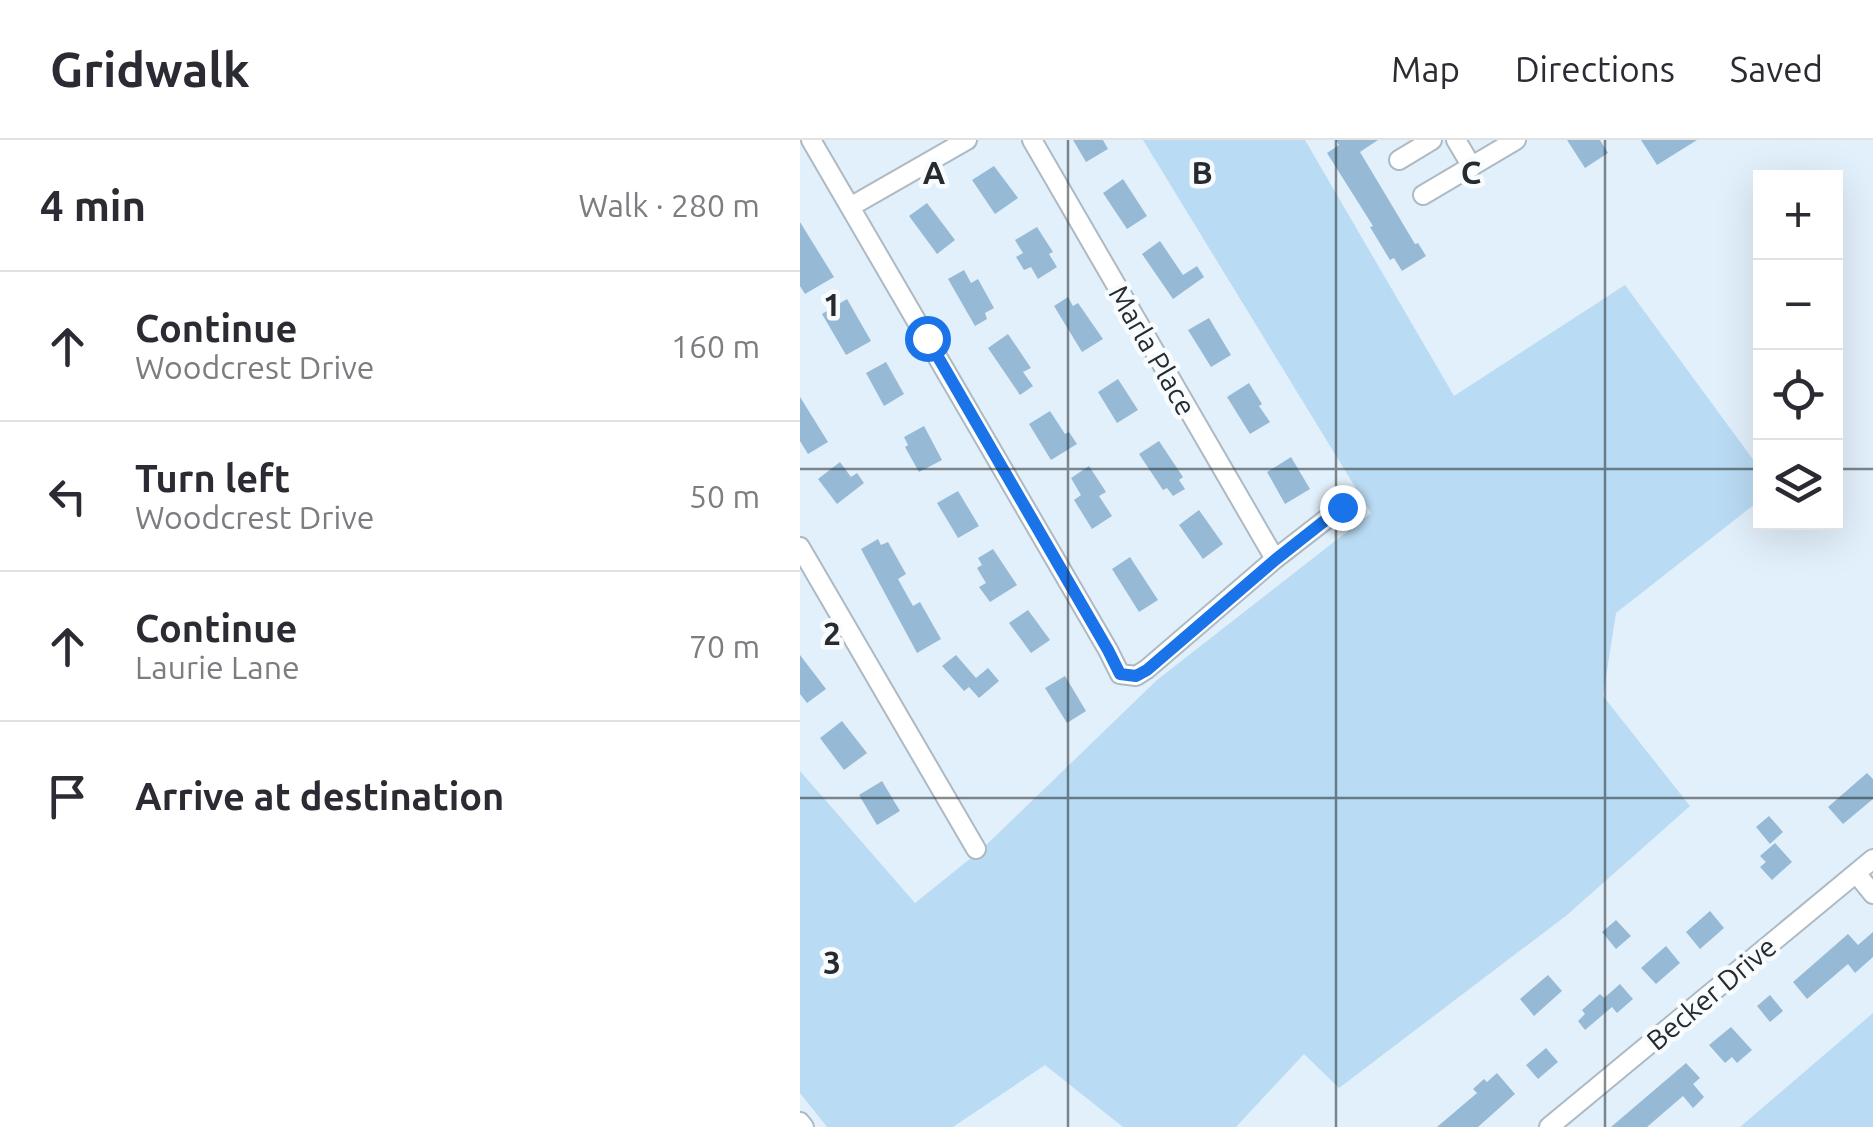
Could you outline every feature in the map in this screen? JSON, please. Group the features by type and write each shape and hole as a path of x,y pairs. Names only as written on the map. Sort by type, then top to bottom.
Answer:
{"street":[{"path":"811,140 1120,674 1136,676 1147,670 1342,507"},
{"path":"850,207 967,140"},
{"name":"Marla Place","path":"1032,140 1275,560"},
{"path":"1399,160 1432,140"},
{"path":"1456,140 1472,167"},
{"path":"1424,195 1516,140"},
{"path":"800,547 976,848"},
{"name":"Becker Drive","path":"1549,1127 1873,859"},
{"path":"1856,873 1873,894"}],"shaded area":[{"path":"1143,140 1305,140 1454,396 1625,285 1753,459 1753,505 1616,613 1603,696 1690,806 1567,915 1339,1088 1304,1054 1236,1127 1123,1127 1045,1065 953,1127 827,1127 800,1093 800,771 915,903 981,850 1157,680 1371,513"},
{"path":"1873,1013 1873,1127 1740,1127"}],"building":[{"path":"1073,140 1103,140 1108,149 1086,162"},
{"path":"1336,140 1378,140 1360,152 1426,256 1402,271 1394,258 1390,260 1327,153 1339,145"},
{"path":"1567,140 1600,140 1608,153 1585,168"},
{"path":"1641,140 1697,140 1657,165"},
{"path":"994,166 1018,198 995,214 972,180"},
{"path":"1123,179 1147,216 1127,229 1103,193"},
{"path":"927,203 955,240 937,254 909,216"},
{"path":"800,222 834,277 805,294 800,286"},
{"path":"1037,227 1053,252 1049,254 1057,267 1038,279 1031,267 1024,270 1016,257 1023,253 1015,240"},
{"path":"1160,241 1183,275 1197,266 1204,277 1173,299 1142,254"},
{"path":"964,270 971,283 978,279 994,308 985,313 987,319 975,326 948,279"},
{"path":"1068,297 1073,306 1078,303 1103,339 1082,352 1054,306"},
{"path":"847,299 871,341 846,355 822,314"},
{"path":"1209,318 1231,355 1211,367 1188,330"},
{"path":"1008,334 1031,368 1023,372 1033,386 1020,395 988,348"},
{"path":"886,362 904,394 884,406 866,373"},
{"path":"1118,379 1138,410 1117,423 1098,392"},
{"path":"1249,383 1270,422 1250,434 1227,397"},
{"path":"800,397 828,442 808,454 800,441"},
{"path":"1050,411 1077,444 1051,460 1029,424"},
{"path":"924,426 942,460 919,472 905,447 908,445 904,437"},
{"path":"1159,441 1183,477 1179,480 1185,489 1173,496 1167,488 1163,490 1139,454"},
{"path":"1291,457 1310,489 1285,504 1267,472"},
{"path":"840,462 851,477 857,473 864,483 837,504 818,479"},
{"path":"1089,466 1106,492 1099,496 1112,516 1092,529 1074,500 1081,495 1071,478"},
{"path":"958,491 979,526 958,538 937,503"},
{"path":"1199,510 1223,544 1203,559 1179,525"},
{"path":"878,539 881,545 888,542 906,574 898,579 913,606 920,602 941,639 917,653 861,549"},
{"path":"993,549 1017,585 990,602 979,587 986,583 977,568 982,565 978,558"},
{"path":"1130,557 1158,600 1139,612 1112,569"},
{"path":"1028,610 1050,640 1031,653 1009,623"},
{"path":"800,655 826,689 807,703 800,694"},
{"path":"956,655 976,678 988,668 999,681 979,698 969,687 964,691 942,666"},
{"path":"1065,676 1086,711 1067,723 1045,688"},
{"path":"842,721 867,753 844,770 820,738"},
{"path":"1867,773 1873,779 1873,799 1843,824 1828,807"},
{"path":"882,781 900,811 877,825 859,795"},
{"path":"1769,816 1783,832 1770,844 1756,827"},
{"path":"1775,843 1792,862 1772,880 1760,867 1766,862 1760,856"},
{"path":"1710,911 1724,928 1700,949 1686,932"},
{"path":"1616,920 1631,936 1616,949 1602,932"},
{"path":"1873,932 1873,957 1855,973 1848,964 1807,999 1793,982 1848,934 1858,945"},
{"path":"1666,946 1680,963 1656,984 1641,968"},
{"path":"1548,975 1562,991 1534,1016 1520,999"},
{"path":"1620,984 1633,999 1617,1013 1612,1007 1585,1030 1578,1021 1585,1014 1582,1010 1600,994 1604,998"},
{"path":"1770,995 1783,1011 1770,1022 1757,1006"},
{"path":"1731,1027 1752,1050 1737,1063 1732,1057 1725,1063 1709,1045"},
{"path":"1546,1048 1558,1062 1538,1079 1526,1065"},
{"path":"1686,1063 1700,1078 1693,1084 1704,1097 1693,1108 1683,1096 1647,1127 1611,1127"},
{"path":"1497,1073 1515,1094 1478,1127 1437,1127 1477,1093 1473,1089 1484,1079 1487,1082"}],"route":[{"path":"927,338 1120,674 1136,676 1147,670 1342,507"}]}
